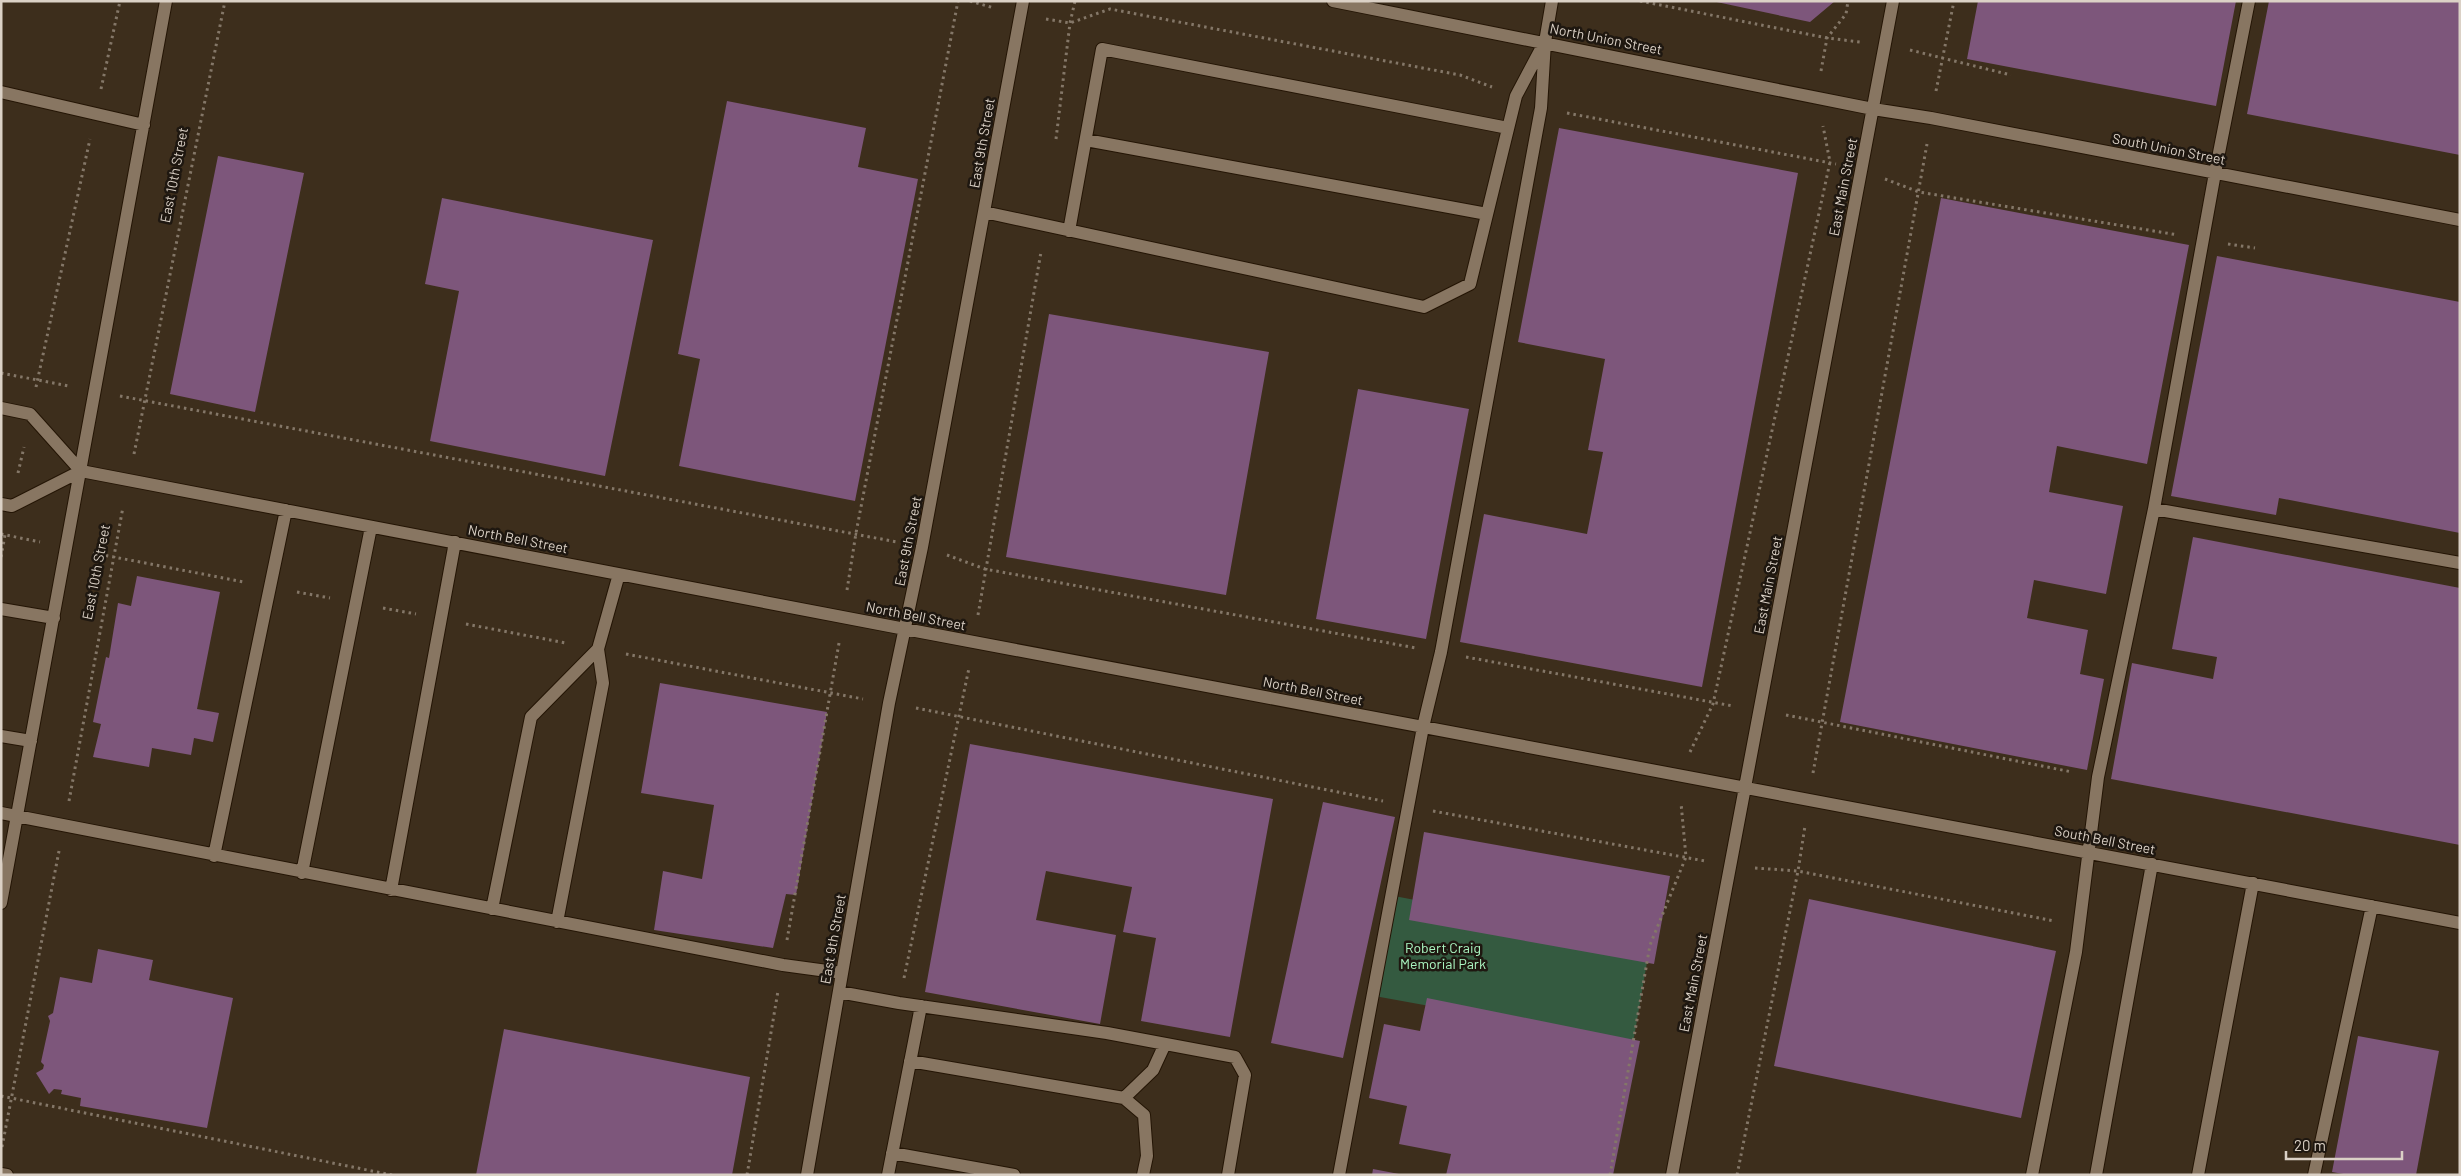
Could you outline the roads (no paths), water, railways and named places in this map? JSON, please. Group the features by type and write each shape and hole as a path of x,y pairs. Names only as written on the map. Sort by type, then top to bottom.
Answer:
{"street":[{"path":"1,903 166,1"},
{"name":"East 9th Street","path":"807,1175 889,703 922,547 1023,1"},
{"name":"North Union Street","path":"1333,1 1873,109"},
{"path":"1339,1175 1423,727 1441,652 1541,108 1544,42 1552,1"},
{"name":"East Main Street","path":"1672,1175 1893,1"},
{"path":"2032,1175 2076,952 2090,853 2098,777 2154,509 2214,172 2248,1"},
{"path":"984,212 1045,227 1424,307 1470,284 1516,96 1544,42"},
{"path":"1068,231 1102,49 1508,128"},
{"path":"1,92 144,125"},
{"name":"South Union Street","path":"1873,109 1931,118 2460,220"},
{"path":"1086,140 1487,214"},
{"path":"1,408 30,414 81,471"},
{"path":"7,505 81,471"},
{"name":"North Bell Street","path":"81,471 1745,788"},
{"path":"2154,509 2460,563"},
{"path":"214,856 286,510"},
{"path":"302,873 371,527"},
{"path":"391,890 442,620 454,542"},
{"path":"557,922 603,683 598,649 619,574"},
{"path":"1,609 54,618"},
{"path":"492,909 532,717 598,649"},
{"path":"1,736 31,742"},
{"name":"South Bell Street","path":"1745,788 2460,922"},
{"path":"1,813 64,827 783,965 842,973"},
{"path":"2096,1175 2152,864"},
{"path":"2198,1175 2253,883"},
{"path":"2314,1175 2372,906"},
{"path":"839,992 1235,1057 1245,1075 1228,1175"},
{"path":"888,1175 921,1006"},
{"path":"1124,1098 1153,1070 1165,1044"},
{"path":"910,1062 1124,1098 1144,1116 1147,1156 1142,1175"},
{"path":"892,1153 1014,1175"},
{"path":"1,1174 7,1175"}],"park label":[{"name":"Robert Craig Memorial Park","path":"1443,956"}]}
